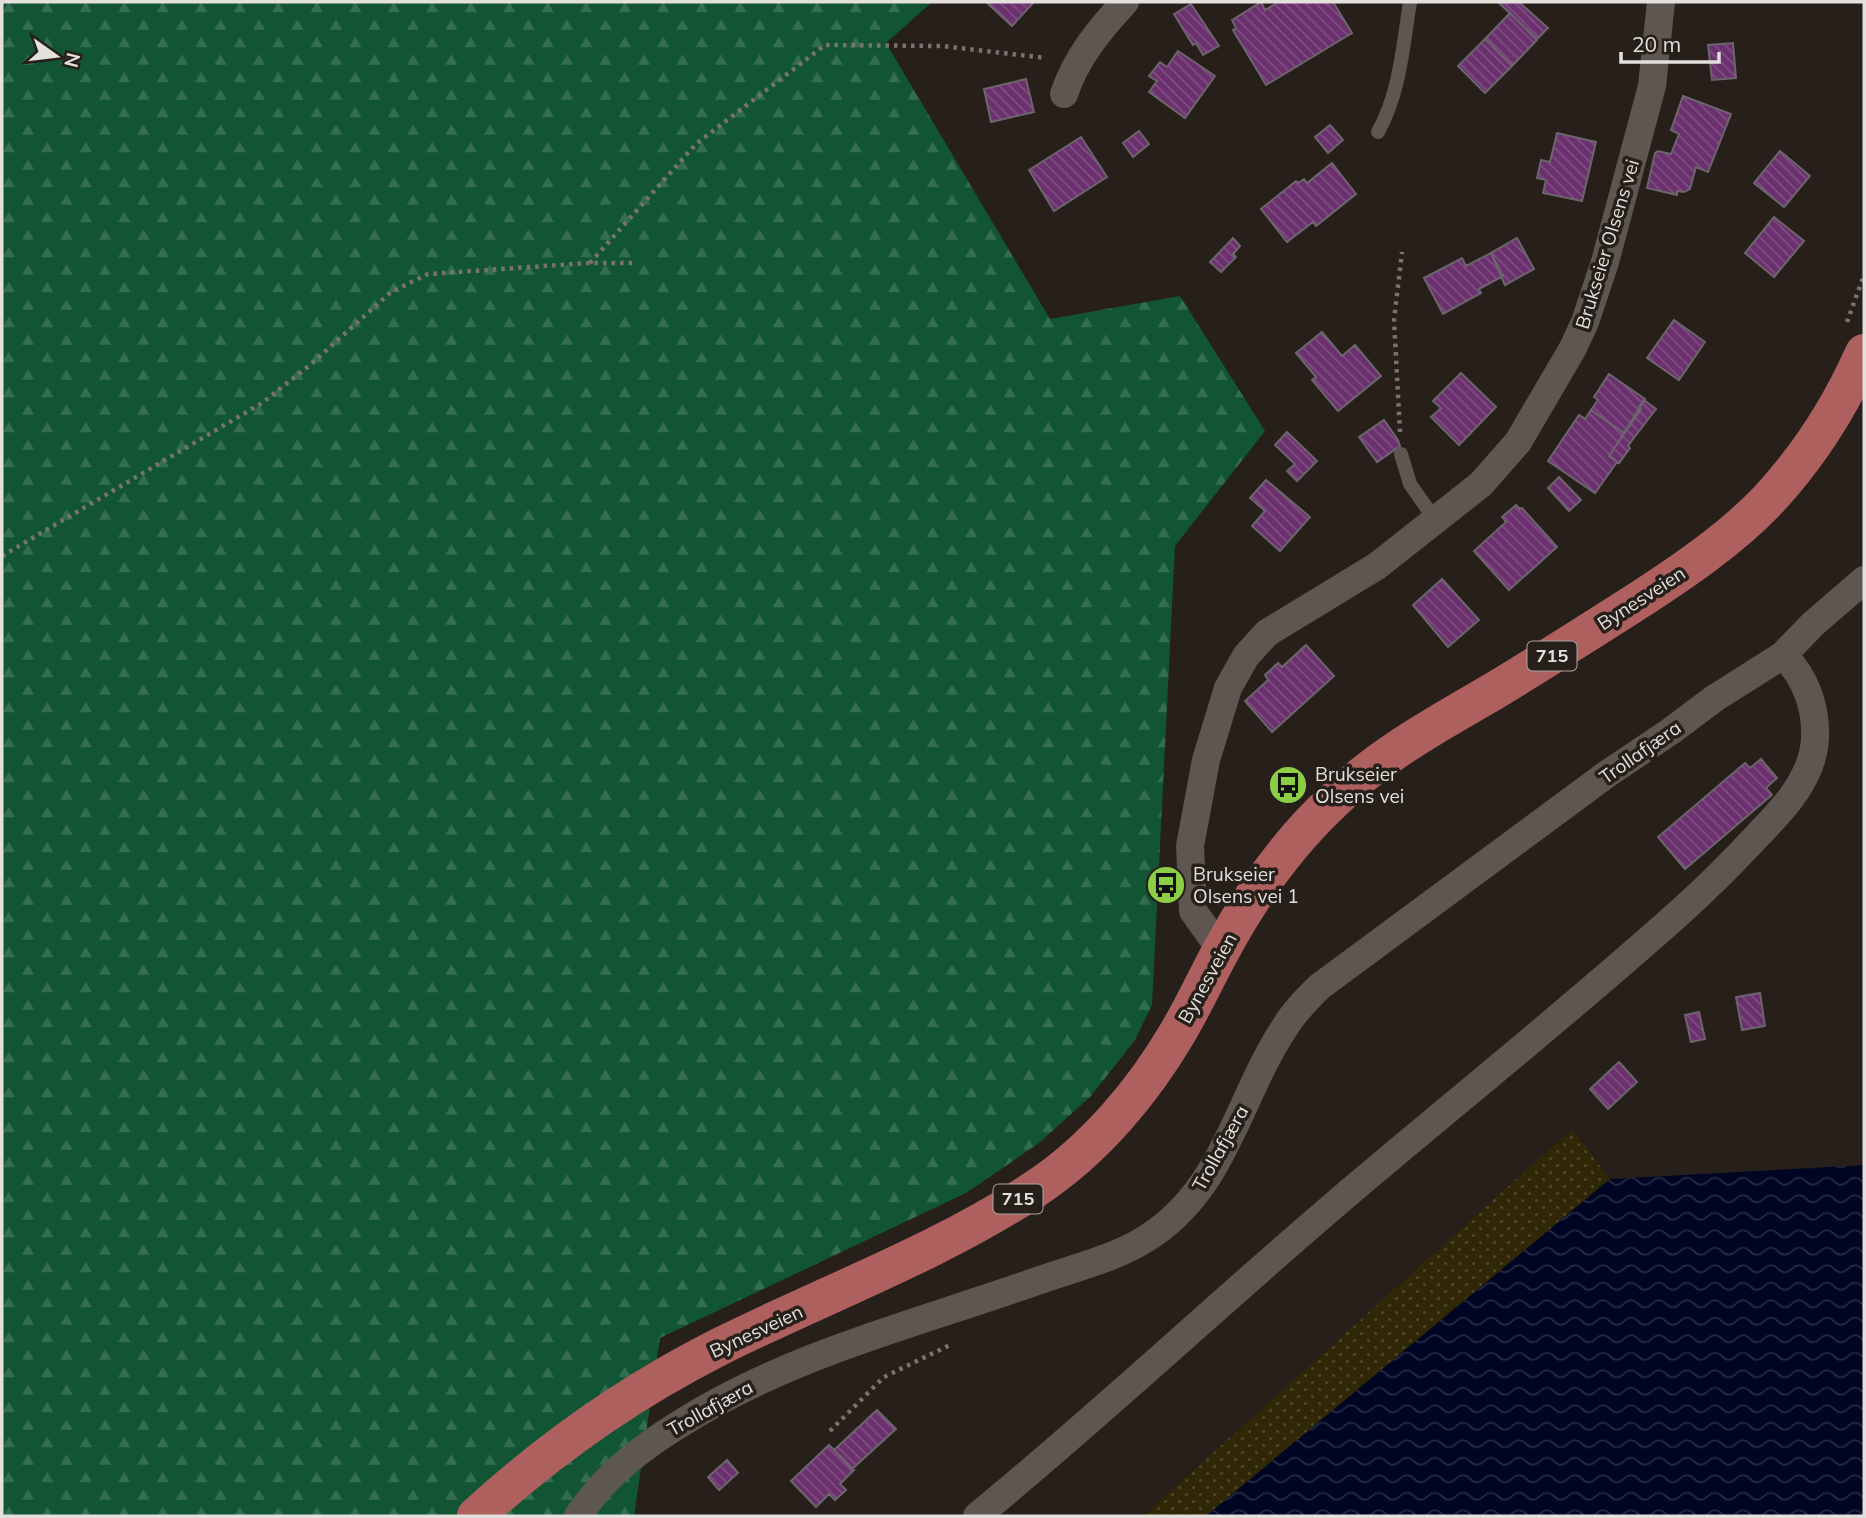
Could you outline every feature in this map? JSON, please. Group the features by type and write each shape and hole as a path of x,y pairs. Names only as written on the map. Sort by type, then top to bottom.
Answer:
{"main road":[{"name":"Bynesveien","path":"476,1516 518,1477 608,1410 645,1387 719,1347 877,1275 973,1226 1038,1187 1097,1137 1140,1090 1178,1032 1225,944 1260,886 1296,839 1331,802 1406,743 1545,660 1692,565 1765,504 1807,455 1840,403 1864,353"}],"street":[{"path":"1068,83 1103,27 1125,2"},
{"name":"Brukseier Olsens vei","path":"1225,944 1211,936 1193,911 1190,846 1206,761 1228,688 1246,656 1267,633 1377,566 1481,484 1518,442 1548,394 1585,322 1605,262 1652,86 1661,2"},
{"name":"Trollafjæra","path":"578,1516 615,1470 654,1440 705,1408 781,1369 910,1322 972,1304 1104,1257 1154,1233 1192,1198 1208,1177 1240,1119 1284,1027 1319,987 1607,774 1783,654 1864,580"},
{"path":"976,1516 1035,1469 1357,1185 1641,947 1721,875 1786,805 1811,762 1815,746 1815,716 1804,683 1783,654"}],"lane":[{"path":"1378,132 1394,91 1410,2"},
{"path":"1401,454 1410,484 1436,520"}],"path":[{"path":"589,263 696,145 825,45 942,46 1043,56 1068,83"},
{"path":"1401,454 1394,320 1402,252"},
{"path":"2,556 262,403 310,365 391,292 428,274 589,263 632,263"},
{"path":"830,1431 884,1377 960,1341 972,1304"}],"green space":[{"path":"2,2 932,2 886,43 1050,319 1180,296 1265,431 1175,546 1152,1005 1135,1040 1091,1096 1039,1143 966,1193 660,1338 634,1516 2,1516"}],"sand":[{"path":"1572,1129 1610,1179 1206,1516 1143,1516"}],"water":[{"path":"1864,1165 1864,1516 1206,1516 1610,1179"}],"building":[{"path":"986,2 1034,2 1012,26"},
{"path":"1261,2 1265,10 1279,2 1333,2 1352,33 1266,85 1233,30 1236,28 1232,20"},
{"path":"1498,2 1519,2 1548,28 1537,39"},
{"path":"1191,4 1219,46 1203,55 1196,43 1193,45 1174,14"},
{"path":"1510,13 1537,40 1512,66 1485,39"},
{"path":"1485,39 1512,66 1485,93 1458,66"},
{"path":"1733,43 1736,78 1712,80 1708,45"},
{"path":"1178,51 1215,76 1185,118 1149,92 1157,81 1149,76 1160,62 1167,67"},
{"path":"1026,79 1034,112 991,122 984,89"},
{"path":"1683,96 1731,114 1708,172 1696,167 1690,189 1677,191 1677,195 1647,188 1655,153 1658,151 1671,154 1679,134 1671,130"},
{"path":"1330,125 1343,140 1328,153 1315,137"},
{"path":"1139,131 1149,144 1133,157 1123,143"},
{"path":"1557,133 1596,142 1582,201 1543,193 1546,180 1537,178 1541,160 1550,162"},
{"path":"1081,137 1107,177 1054,211 1029,170"},
{"path":"1780,151 1810,176 1784,207 1754,183"},
{"path":"1332,163 1356,194 1316,226 1313,222 1287,242 1261,209 1296,181 1298,183 1304,179 1307,183"},
{"path":"1774,217 1804,241 1774,277 1745,253"},
{"path":"1233,238 1240,246 1233,254 1236,257 1221,272 1210,262"},
{"path":"1517,238 1534,269 1505,285 1491,253"},
{"path":"1491,253 1503,276 1479,289 1481,293 1443,314 1424,278 1462,258 1466,266"},
{"path":"1674,320 1705,342 1679,380 1647,358"},
{"path":"1322,332 1342,356 1355,345 1381,376 1338,411 1312,380 1316,377 1296,353"},
{"path":"1461,373 1496,407 1459,445 1431,417 1441,408 1433,401"},
{"path":"1609,374 1645,399 1624,433 1591,410 1598,400 1594,397"},
{"path":"1644,400 1656,409 1628,446 1630,448 1619,463 1609,456 1641,409 1639,407"},
{"path":"1591,410 1624,433 1609,456 1617,462 1595,493 1548,461 1579,415 1585,419"},
{"path":"1384,420 1400,446 1377,462 1359,437"},
{"path":"1287,432 1317,461 1297,481 1287,471 1295,464 1275,445"},
{"path":"1559,477 1581,500 1569,511 1548,488"},
{"path":"1266,480 1310,517 1280,551 1252,526 1265,511 1250,498"},
{"path":"1516,505 1522,508 1557,547 1509,590 1474,551 1506,522 1502,517"},
{"path":"1442,579 1479,620 1448,647 1413,605"},
{"path":"1306,645 1334,676 1272,732 1245,701 1268,680 1265,675 1278,663 1282,667"},
{"path":"1761,759 1777,778 1766,788 1772,795 1685,869 1658,837 1745,763 1750,768"},
{"path":"1760,993 1765,1026 1742,1030 1736,997"},
{"path":"1699,1012 1705,1039 1691,1042 1685,1015"},
{"path":"1619,1062 1637,1082 1608,1109 1590,1089"},
{"path":"877,1410 896,1429 852,1469 834,1450"},
{"path":"829,1445 854,1470 840,1484 846,1490 835,1500 829,1494 816,1507 791,1481"},
{"path":"727,1460 738,1473 719,1490 708,1477"}],"place":[{"name":"Brukseier Olsens vei","path":"1288,785"},
{"name":"Brukseier Olsens vei 1","path":"1166,885"}]}
